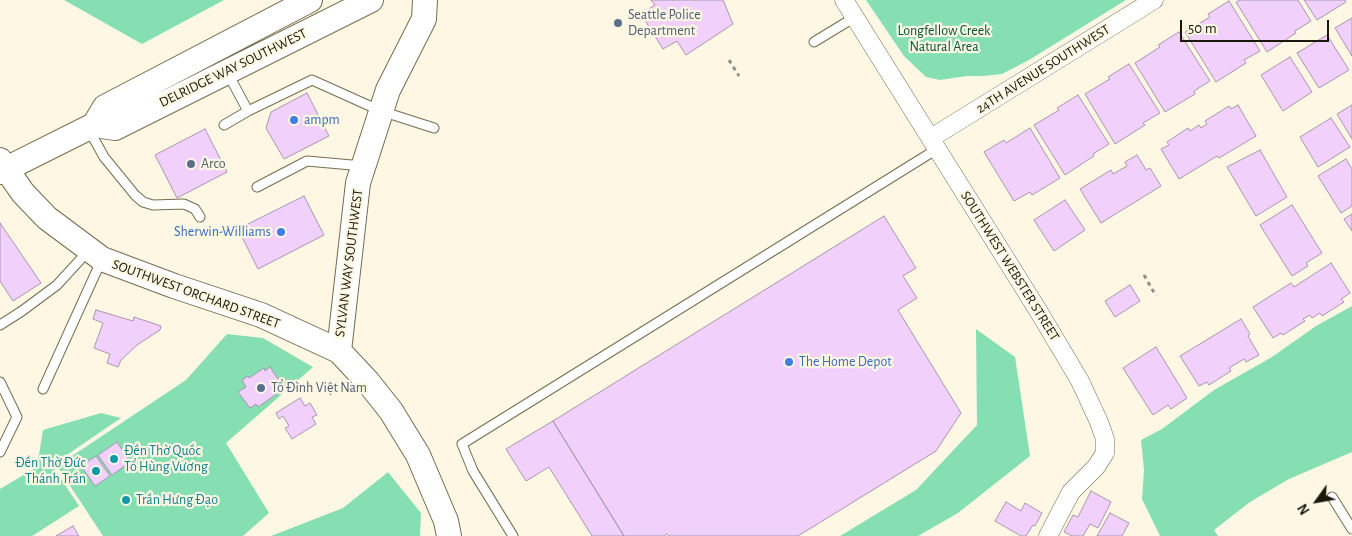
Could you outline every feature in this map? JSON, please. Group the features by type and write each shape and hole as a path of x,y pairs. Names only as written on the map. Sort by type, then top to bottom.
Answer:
{"street":[{"name":"DELRIDGE WAY SOUTHWEST","path":"2,168 91,126 105,107 310,0"},
{"name":"DELRIDGE WAY SOUTHWEST","path":"91,126 115,128 370,0"},
{"name":"SYLVAN WAY SOUTHWEST","path":"425,0 424,19 388,90 358,183 339,351 368,382 391,411 418,454 446,521 449,536"},
{"name":"SOUTHWEST WEBSTER STREET","path":"844,0 1080,381 1105,439 1105,453 1096,467 1071,492 1048,536"},
{"name":"24TH AVENUE SOUTHWEST","path":"934,144 1154,0"},
{"name":"SOUTHWEST ORCHARD STREET","path":"2,168 47,218 95,254 165,283 261,315 339,351"}],"lane":[{"path":"814,42 854,17"},
{"path":"227,72 248,112"},
{"path":"224,125 312,80 381,111 434,128"},
{"path":"91,126 104,157 135,195 144,202 153,205 184,204 194,209 200,217"},
{"path":"513,536 473,471 462,444 934,144"},
{"path":"257,187 307,161 363,166"},
{"path":"1,320 22,311 95,254"},
{"path":"43,389 95,254"},
{"path":"0,382 17,417 0,452"},
{"path":"1332,497 1352,529"}],"path":[{"path":"729,60 739,76"},
{"path":"1144,276 1156,296"}],"green space":[{"path":"64,0 224,0 142,44"},
{"name":"Longfellow Creek Natural Area","path":"866,0 1126,0 1029,60 1002,74 940,80 926,77 904,56"},
{"path":"1352,306 1352,452 1289,479 1250,502 1214,530 1218,536 1160,536 1142,499 1144,470 1141,440 1162,429 1214,390 1272,357 1316,326"},
{"path":"976,329 1015,357 1030,456 958,513 918,536 840,536 916,490 977,425"},
{"path":"227,334 263,338 313,367 226,443 269,513 243,536 103,536 57,466 186,380"},
{"path":"101,413 121,418 52,465 79,506 32,536 0,536 0,489 37,467 43,430"},
{"path":"388,472 421,513 420,536 271,536 343,508"}],"building":[{"path":"651,0 723,0 733,24 686,55 677,41 663,49 641,14 655,5"},
{"path":"1240,0 1298,0 1311,21 1267,52 1236,2"},
{"path":"1304,0 1345,0 1346,2 1317,20"},
{"path":"1229,1 1260,51 1244,60 1246,63 1216,82 1185,32 1210,17 1208,14"},
{"path":"1352,18 1352,56 1335,28"},
{"path":"1179,32 1210,81 1194,91 1195,94 1165,112 1135,63"},
{"path":"1327,35 1349,70 1319,88 1297,53"},
{"path":"1290,57 1312,92 1283,111 1261,75"},
{"path":"1129,64 1160,113 1115,144 1085,94 1110,79 1108,77"},
{"name":"ampm","path":"307,93 329,136 284,159 266,128 271,112"},
{"path":"1078,95 1109,144 1065,175 1034,125 1059,110 1057,108"},
{"path":"1238,105 1256,136 1219,158 1217,156 1179,179 1161,149 1169,145 1167,142 1188,128 1190,131 1199,125 1201,128 1207,124 1205,121 1229,106 1231,109"},
{"path":"1352,105 1352,139 1337,114"},
{"path":"1331,118 1350,147 1318,167 1300,137"},
{"path":"1030,128 1060,178 1032,195 1030,192 1014,201 984,152 1004,140 1006,143"},
{"name":"Arco","path":"205,129 227,172 177,198 155,155"},
{"path":"1260,150 1287,197 1256,216 1227,167"},
{"path":"1137,155 1146,170 1150,168 1161,186 1101,223 1080,189 1111,170 1113,174 1127,166 1125,162"},
{"path":"1346,159 1352,169 1352,206 1341,213 1318,176"},
{"name":"Sherwin-Williams","path":"304,196 324,235 258,269 238,229"},
{"path":"1065,200 1085,230 1054,251 1034,220"},
{"path":"1292,205 1322,253 1306,263 1308,266 1292,276 1260,225"},
{"path":"1352,214 1352,231 1344,219"},
{"name":"The Home Depot","path":"884,216 916,268 903,276 917,298 898,310 961,413 936,451 798,536 669,536 667,534 664,536 624,536 553,421"},
{"path":"0,223 41,283 13,301 0,281"},
{"path":"1331,263 1350,293 1341,299 1344,302 1322,316 1320,313 1312,318 1310,315 1303,319 1305,321 1283,335 1281,333 1273,338 1253,307 1291,283 1294,287"},
{"path":"1130,285 1140,301 1115,317 1105,301"},
{"path":"96,310 133,321 134,317 161,326 160,330 137,345 121,360 118,367 107,363 110,354 94,348 103,323 93,319"},
{"path":"1241,319 1259,355 1246,362 1244,359 1229,368 1231,371 1209,385 1207,382 1199,386 1180,356"},
{"path":"1156,347 1187,398 1171,409 1168,405 1153,415 1123,368"},
{"name":"Tổ Đình Việt Nam","path":"270,367 282,385 276,389 278,393 258,407 256,404 250,408 238,392 246,387 242,380 248,376 249,378 264,368 265,371"},
{"path":"300,398 305,406 310,403 317,415 312,417 316,424 292,439 285,428 289,426 283,416 279,419 276,413"},
{"path":"553,421 624,536 592,536 549,467 526,481 506,449"},
{"name":"Đền Thờ Quốc Tổ Hùng Vương","path":"117,442 130,462 112,475 98,455"},
{"name":"Đền Thờ Đức Thánh Trần","path":"96,456 110,476 95,486 81,466"},
{"path":"1091,491 1111,502 1098,528 1090,524 1083,536 1072,536 1064,532 1073,515 1078,517"},
{"path":"1006,502 1021,511 1025,503 1042,513 1035,526 1033,525 1026,536 1021,536 995,521"},
{"path":"1110,513 1129,523 1122,536 1097,536"},
{"path":"73,526 79,536 56,536"}],"place":[{"name":"Seattle Police Department","path":"618,23"},
{"name":"ampm","path":"294,120"},
{"name":"Arco","path":"191,164"},
{"name":"Sherwin-Williams","path":"281,232"},
{"name":"The Home Depot","path":"789,362"},
{"name":"Tổ Đình Việt Nam","path":"261,388"},
{"name":"Đền Thờ Quốc Tổ Hùng Vương","path":"114,459"},
{"name":"Đền Thờ Đức Thánh Trần","path":"96,471"},
{"name":"Trần Hưng Đạo","path":"126,500"}]}
